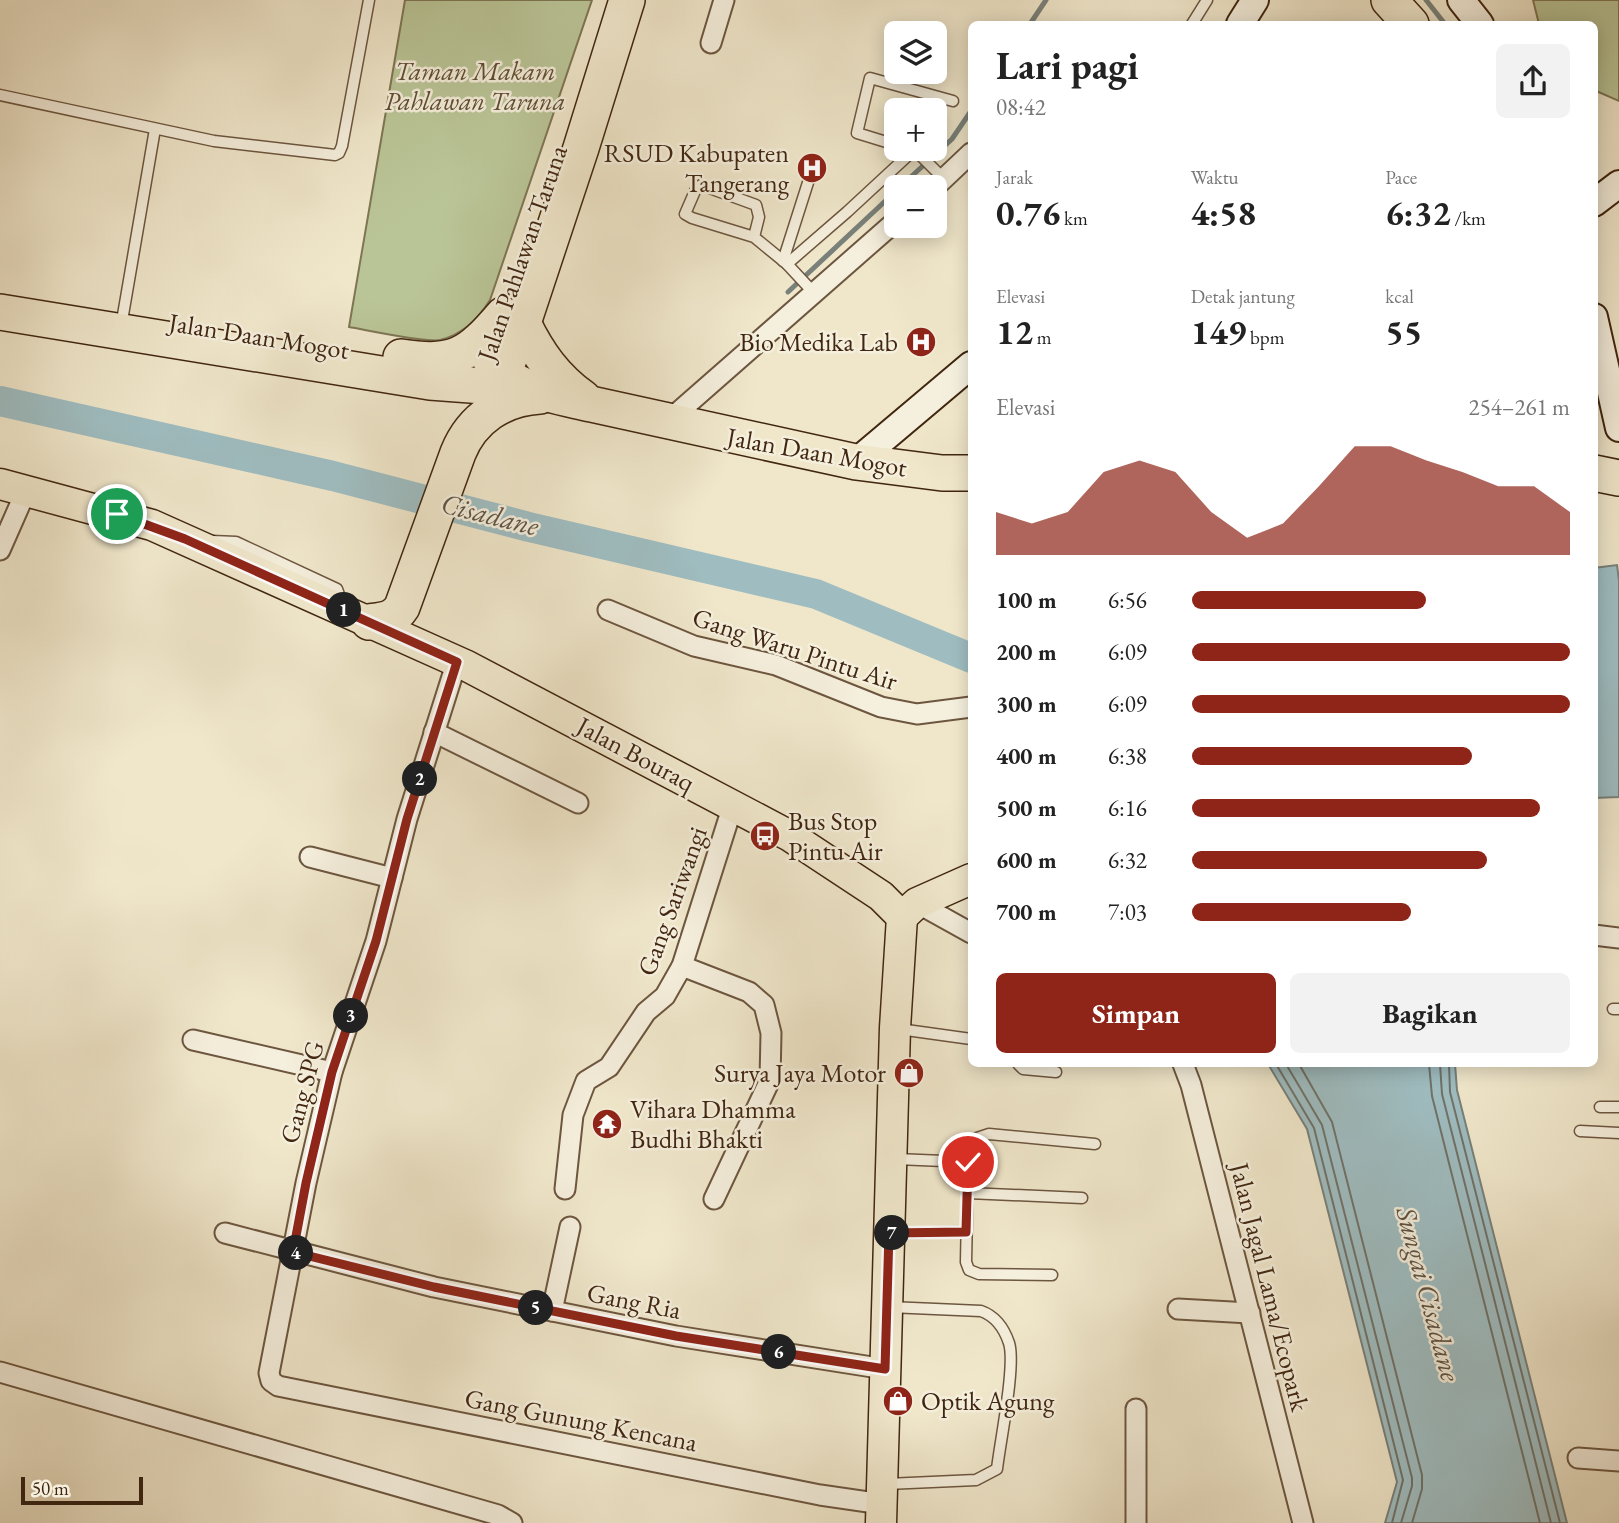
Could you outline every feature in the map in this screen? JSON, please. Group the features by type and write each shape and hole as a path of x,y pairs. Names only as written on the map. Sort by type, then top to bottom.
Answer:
{"highway":[{"name":"Jalan Pahlawan Taruna","path":"513,319 527,249 606,0"},
{"name":"Jalan Pahlawan Taruna","path":"489,372 581,148 627,0"},
{"path":"1389,0 1407,21"},
{"name":"Jalan Daan Mogot","path":"0,294 436,362 464,353 491,330 513,319"},
{"name":"Jalan Daan Mogot","path":"0,312 430,382 489,372 554,395 856,462 942,473 968,473"},
{"path":"513,319 550,369 569,389 591,404"},
{"path":"430,382 444,393 455,407 461,424 460,448"},
{"path":"356,616 391,618 397,614 406,597 460,448 475,426 489,412 506,402 525,397 554,395"},
{"path":"1598,454 1619,454"},
{"path":"1598,474 1619,478"}],"main road":[{"name":"Jalan Bouraq","path":"13,487 117,514 185,539 457,662 790,836 881,896 909,910"},
{"path":"882,1504 895,1028 909,910 968,880"}],"street":[{"path":"711,43 724,0"},
{"path":"1242,21 1255,0"},
{"path":"1461,0 1478,21"},
{"path":"945,175 968,156"},
{"path":"1598,200 1619,184"},
{"path":"667,422 884,231"},
{"path":"1598,335 1619,428"},
{"path":"856,462 968,368"},
{"path":"0,550 13,487"},
{"name":"Gang Waru Pintu Air","path":"608,610 694,646 776,665 881,707 917,714 968,707"},
{"name":"Gang SPG","path":"271,1381 269,1373 306,1183 332,1072 376,941 407,819 457,662"},
{"path":"434,732 578,803"},
{"name":"Gang Sariwangi","path":"565,1189 573,1115 586,1081 608,1067 646,1012 665,996 682,966 733,805"},
{"path":"310,857 392,878"},
{"path":"909,910 968,932"},
{"path":"1598,935 1619,938"},
{"path":"682,966 748,992 764,1005 771,1033 770,1080 714,1199"},
{"path":"193,1040 332,1072"},
{"name":"Jalan Jagal Lama/Ecopark","path":"1184,1067 1303,1523"},
{"path":"552,1311 570,1227"},
{"name":"Gang Ria","path":"225,1233 434,1287 676,1336 885,1369"},
{"path":"1178,1309 1250,1313"},
{"path":"0,1372 484,1511 513,1523"},
{"name":"Gang Gunung Kencana","path":"271,1381 278,1386 671,1465 882,1504"},
{"path":"1136,1409 1136,1523"},
{"path":"1578,1458 1619,1461"}],"lane":[{"path":"0,95 214,141 332,155 340,153 369,0"},
{"path":"1194,21 1207,0"},
{"path":"884,141 857,133 870,78 942,98"},
{"path":"947,99 953,101"},
{"path":"123,315 155,129"},
{"path":"787,264 902,161"},
{"path":"922,161 935,175"},
{"path":"787,264 812,170"},
{"path":"754,237 759,217 756,205 701,185 695,191 685,214 754,237 787,264 813,291"},
{"path":"895,1028 968,1039"},
{"path":"1021,1067 1056,1072"},
{"path":"1600,1107 1619,1107"},
{"path":"1580,1131 1619,1133"},
{"path":"1052,1275 979,1274 969,1270 966,1232 971,1140 989,1134 1094,1144"},
{"path":"891,1159 968,1162"},
{"path":"968,1193 1082,1198"},
{"path":"889,1233 966,1232"},
{"path":"882,1504 976,1480 997,1469 1011,1364 1009,1344 993,1316 981,1311 887,1307"}],"green space":[{"name":"Taman Makam Pahlawan Taruna","path":"405,0 592,0 490,300 469,325 440,340 410,338 349,327"},
{"path":"1533,0 1619,0 1619,101 1598,92 1598,21 1538,21"}],"water":[{"path":"1617,565 1619,581 1619,797 1598,798 1598,567"},
{"name":"Sungai Cisadane","path":"1270,1067 1455,1067 1457,1090 1567,1523 1385,1523 1397,1482 1307,1129"}],"waterway":[{"path":"1032,21 1046,0"},
{"path":"1426,0 1443,21"},
{"path":"913,175 952,139 968,115"},
{"path":"788,292 884,202"},
{"name":"Cisadane","path":"0,401 333,476 529,527 816,594 968,657"}],"place":[{"name":"RSUD Kabupaten Tangerang","path":"812,168"},
{"name":"Bio Medika Lab","path":"921,342"},
{"name":"Bus Stop Pintu Air","path":"765,836"},
{"name":"Surya Jaya Motor","path":"909,1073"},
{"name":"Vihara Dhamma Budhi Bhakti","path":"607,1124"},
{"name":"Optik Agung","path":"898,1401"}],"route":[{"path":"117,514 185,539 457,662 407,819 376,941 332,1072 293,1252 434,1287 676,1336 885,1369 889,1233 966,1232 968,1162"}]}
